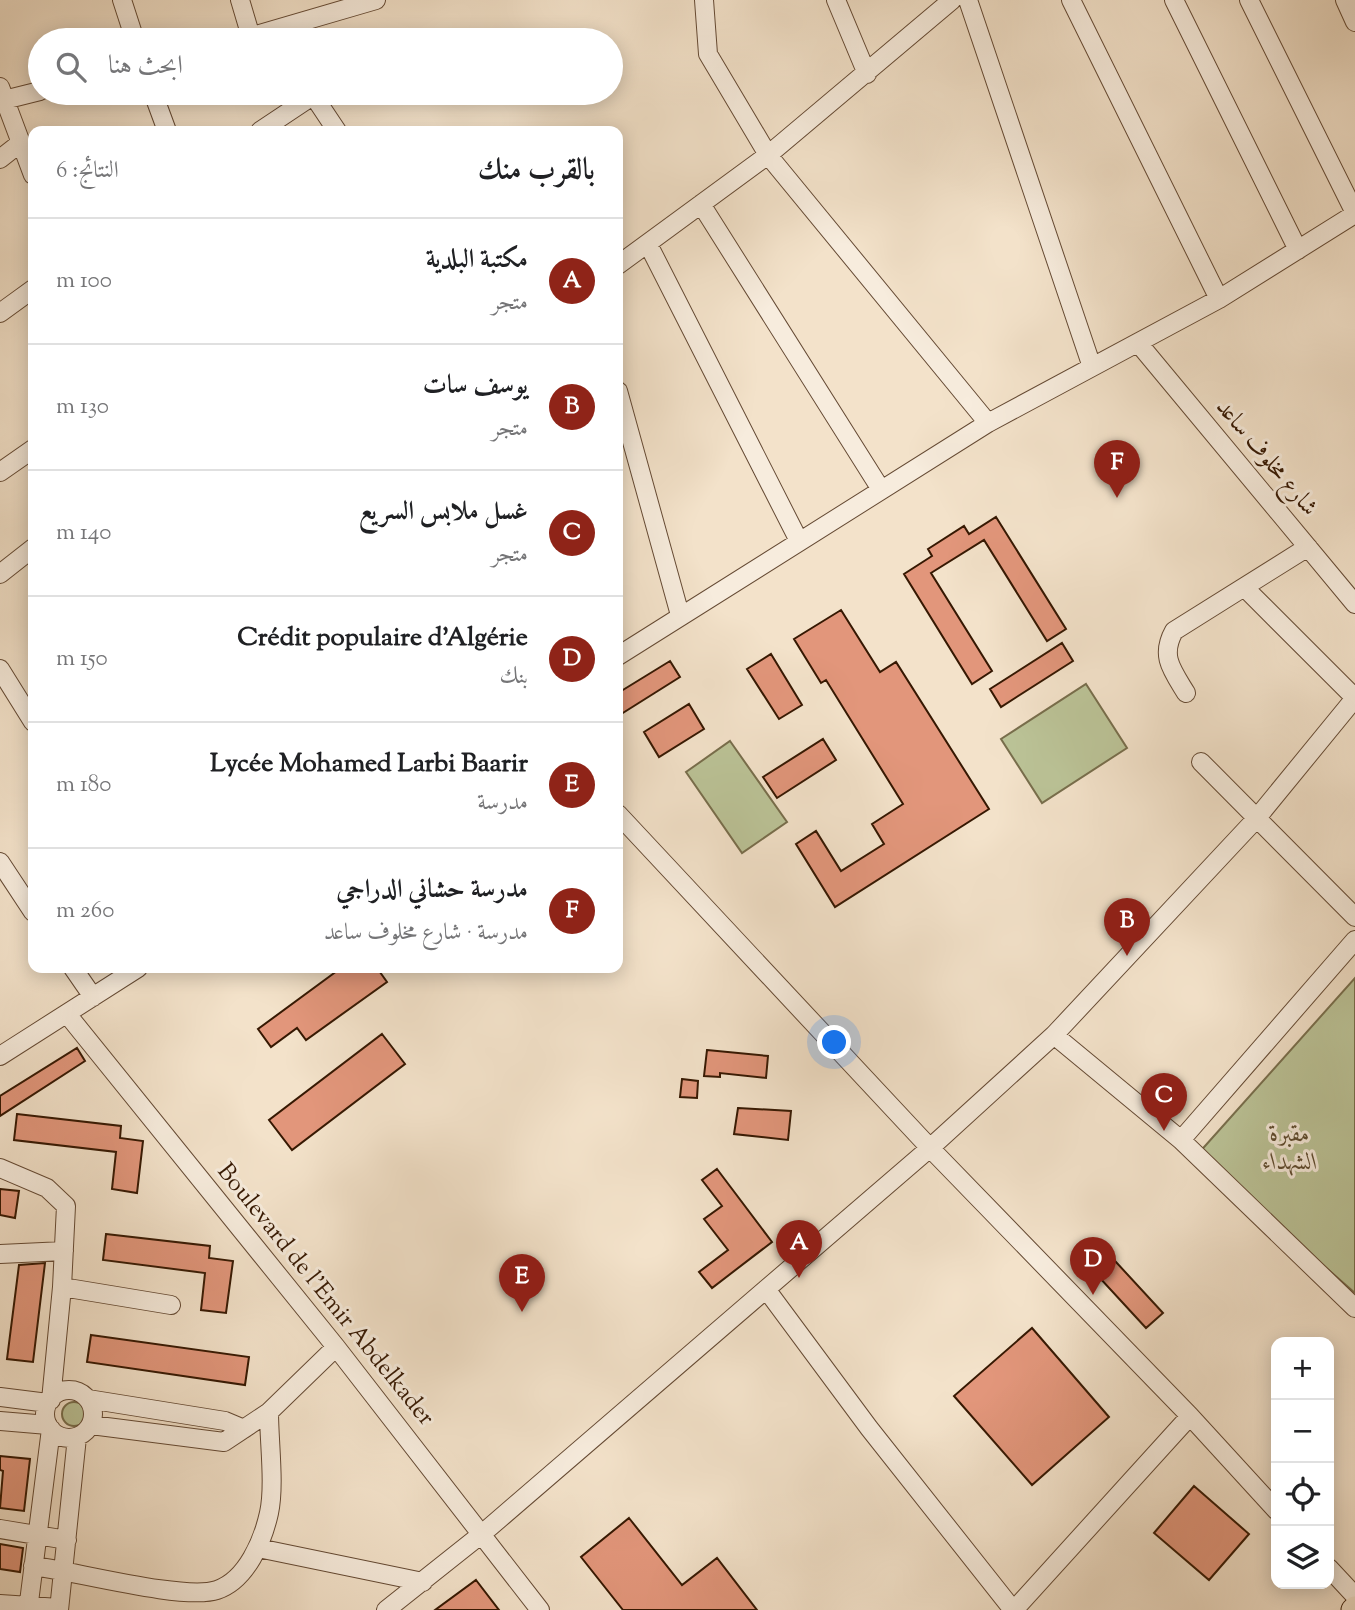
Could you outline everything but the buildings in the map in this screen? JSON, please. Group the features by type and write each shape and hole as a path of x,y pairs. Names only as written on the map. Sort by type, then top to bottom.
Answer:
{"street":[{"path":"122,0 131,28"},
{"path":"240,0 244,28"},
{"path":"279,28 376,0"},
{"path":"704,0 708,54 768,155 988,423"},
{"path":"836,0 867,74"},
{"path":"623,262 768,155 952,0"},
{"path":"968,0 1092,368"},
{"path":"1071,0 1219,299"},
{"path":"1174,0 1298,250"},
{"path":"623,652 880,488 988,423 1219,299 1355,214 1249,0"},
{"path":"1345,0 1355,22"},
{"path":"28,92 2,93 28,164"},
{"path":"157,105 164,126"},
{"path":"267,126 299,105"},
{"path":"322,105 334,126"},
{"path":"0,159 19,144"},
{"path":"701,204 880,488"},
{"path":"648,244 799,541"},
{"path":"0,313 28,293"},
{"name":"شارع مخلوف ساعد","path":"1139,344 1355,604"},
{"path":"623,409 680,615"},
{"path":"0,472 28,452"},
{"path":"1185,693 1166,659 1167,644 1174,631 1308,547"},
{"path":"0,574 28,552"},
{"path":"386,1610 483,1533 930,1148 1054,1035 1256,819 1355,698 1244,587"},
{"path":"0,669 28,714"},
{"path":"1201,762 1355,917"},
{"path":"623,819 930,1148 1190,1416 1271,1505"},
{"path":"0,862 28,904"},
{"path":"1181,1140 1355,940"},
{"path":"76,973 93,997"},
{"path":"0,1056 130,973"},
{"name":"Boulevard de l'Emir Abdelkader","path":"67,1014 483,1533 540,1610"},
{"path":"1054,1035 1181,1140 1355,1308"},
{"path":"0,1168 47,1188 63,1200 66,1206 62,1287 46,1418 58,1436 84,1431 224,1442 269,1412 336,1348"},
{"path":"0,1254 64,1251"},
{"path":"62,1287 172,1305"},
{"path":"766,1289 869,1428 1014,1610 1190,1416"},
{"path":"0,1397 50,1401 65,1391 73,1391 88,1399 225,1421 244,1429"},
{"path":"0,1604 59,1609 84,1431 93,1416 88,1399"},
{"path":"33,1566 142,1586 216,1590 229,1583 258,1548 270,1511 269,1412"},
{"path":"0,1421 50,1427"},
{"path":"224,1442 225,1421"},
{"path":"28,1608 50,1427"},
{"path":"0,1529 67,1539"},
{"path":"258,1548 423,1582"},
{"path":"1334,1573 1355,1596"}],"green space":[{"path":"1086,684 1127,748 1042,803 1001,739"},
{"path":"730,741 787,822 742,853 686,772"},
{"name":"مقبرة الشهداء","path":"1355,978 1355,1293 1197,1155"},
{"path":"74,1402 83,1405 86,1414 83,1423 74,1426 65,1423 62,1414 65,1405"}],"place":[{"name":"مدرسة حشاني الدراجي","path":"1117,498"},
{"name":"يوسف سات","path":"1127,956"},
{"name":"غسل ملابس السريع","path":"1164,1131"},
{"name":"مكتبة البلدية","path":"799,1278"},
{"name":"Crédit populaire d'Algérie","path":"1093,1295"},
{"name":"Lycée Mohamed Larbi Baarir","path":"522,1312"}]}
